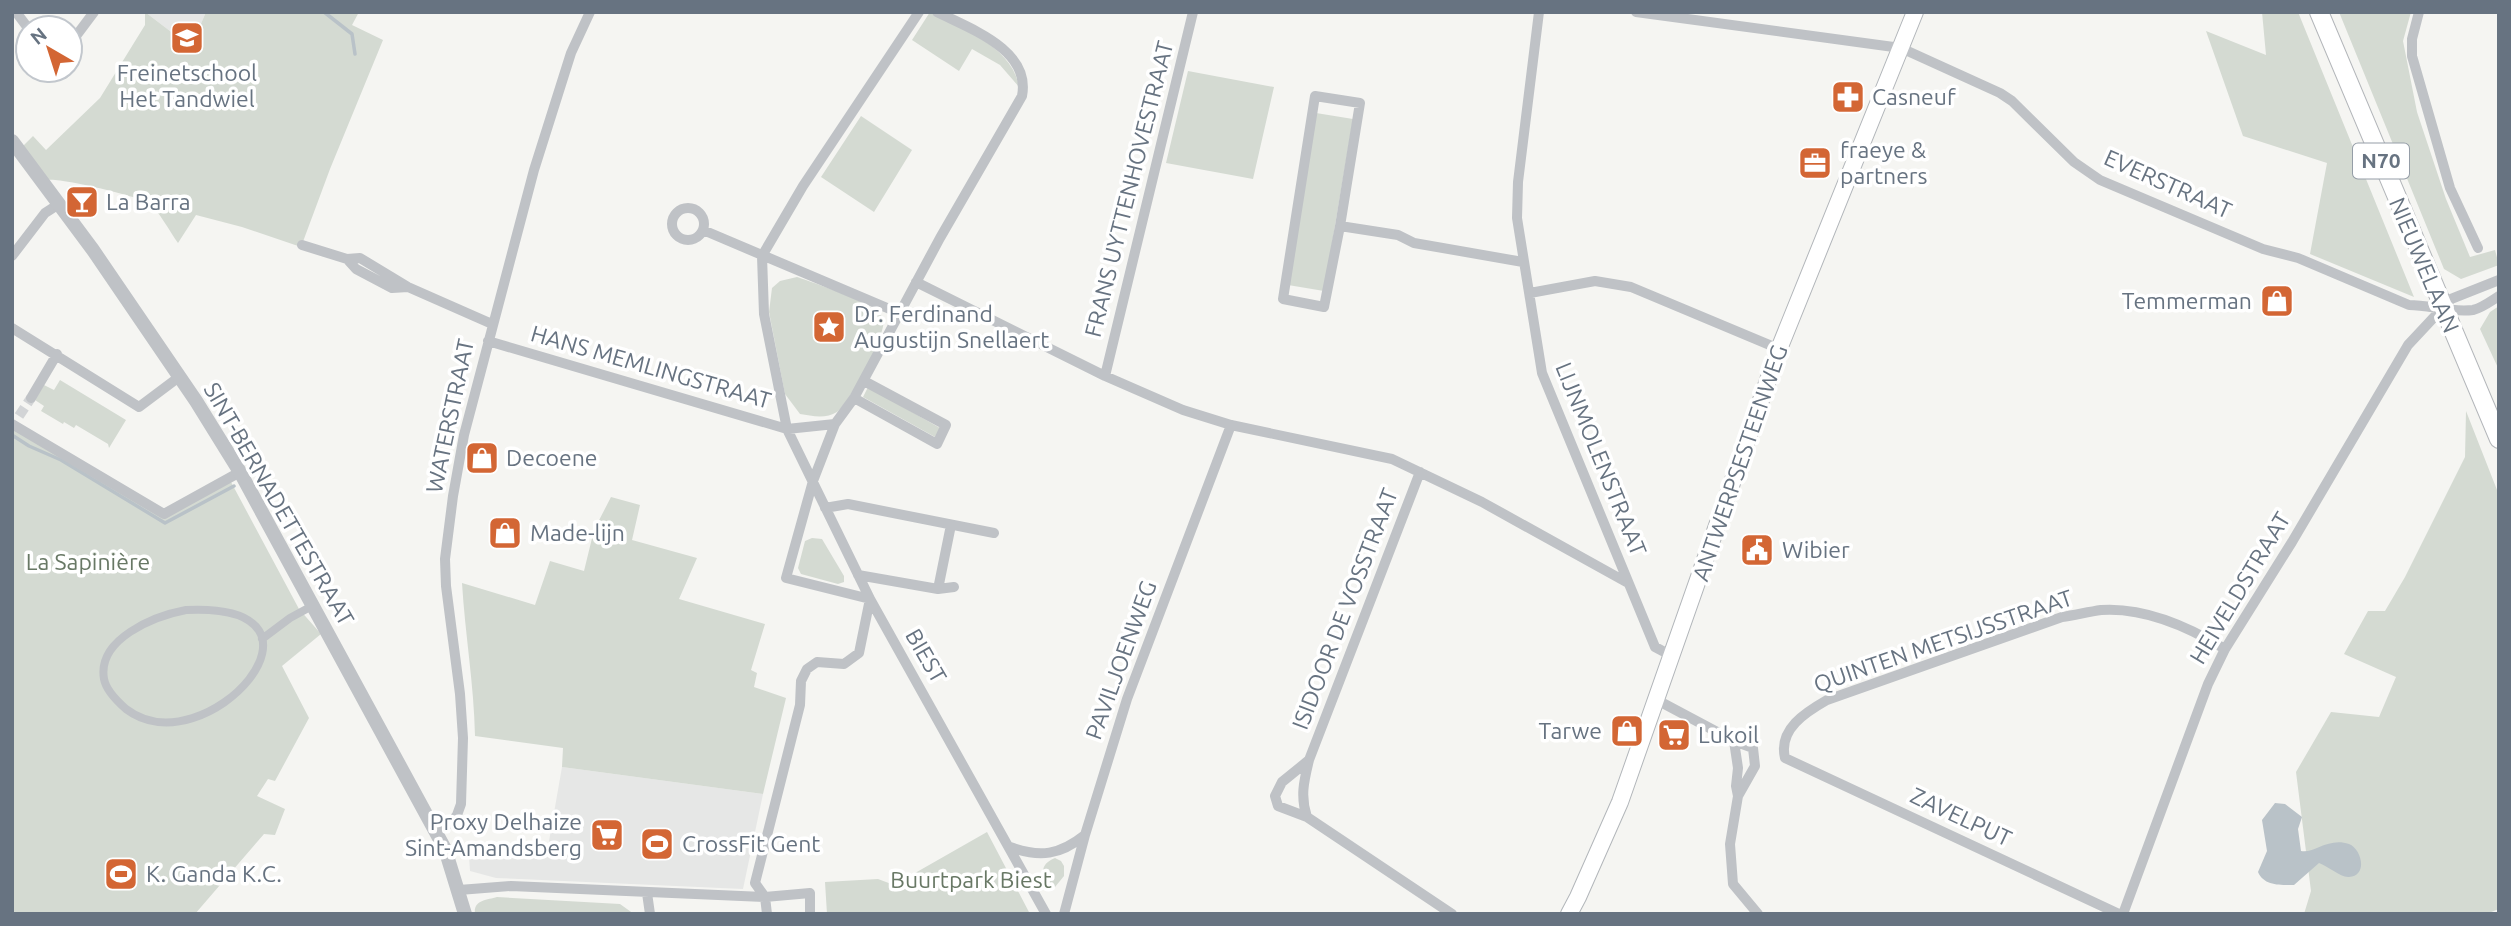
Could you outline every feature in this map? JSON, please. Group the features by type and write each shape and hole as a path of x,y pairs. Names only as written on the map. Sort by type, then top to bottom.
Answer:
{"main road":[{"name":"ANTWERPSESTEENWEG","path":"1569,914 1620,802 1779,349 1915,12"},
{"name":"NIEUWELAAN","path":"2319,12 2499,439"}],"street":[{"name":"WATERSTRAAT","path":"436,832 451,822 461,804 463,738 445,559 462,447 534,170 571,53 590,12"},
{"path":"835,424 787,429 764,314 762,256 803,186 919,12"},
{"path":"767,914 765,897 755,883 800,705 801,681 807,669 817,663 844,664 859,653 870,599 786,578 813,481 835,424 864,381 916,282 1022,96 1024,84 1020,68 1007,51 937,12"},
{"name":"FRANS UYTTENHOVESTRAAT","path":"1105,376 1194,12"},
{"name":"LIJNMOLENSTRAAT","path":"1539,12 1518,182 1517,218 1542,373 1655,647 1672,656"},
{"name":"EVERSTRAAT","path":"1636,12 1901,48 2012,101 2074,162 2100,180 2263,249 2298,258 2409,305 2425,305 2443,310"},
{"path":"2419,12 2412,39 2412,56 2450,188 2478,248"},
{"path":"1315,96 1360,103 1339,226 1324,307 1283,299 1315,96"},
{"name":"SINT-BERNADETTESTRAAT","path":"12,141 93,250 240,472 436,832 449,859 465,914"},
{"path":"12,256 17,240 45,213 59,204"},
{"path":"1339,226 1398,235 1414,243 1522,262"},
{"path":"703,230 899,313"},
{"path":"302,245 347,260 360,258 408,287 492,324"},
{"name":"HEIVELDSTRAAT","path":"2121,914 2207,684 2225,649 2414,337 2451,299 2499,280"},
{"path":"1530,293 1595,281 1631,287 1779,349"},
{"path":"916,282 1105,376 1183,410 1231,425 1392,459 1482,502 1628,583"},
{"path":"2443,310 2475,310 2499,296"},
{"path":"12,328 139,407 179,377"},
{"name":"HANS MEMLINGSTRAAT","path":"488,341 787,429 813,481"},
{"path":"31,398 57,354"},
{"path":"854,398 937,444 946,425 864,381"},
{"path":"15,422 164,514 240,472"},
{"name":"PAVILJOENWEG","path":"1064,914 1127,699 1231,425"},
{"name":"ISIDOOR DE VOSSTRAAT","path":"1307,817 1302,791 1309,760 1420,472"},
{"name":"BIEST","path":"813,481 870,599 1046,914"},
{"path":"825,508 848,504 994,533"},
{"path":"938,589 951,525"},
{"path":"858,575 938,589 954,587"},
{"path":"262,639 290,618 312,606"},
{"path":"186,610 224,610 243,615 256,626 262,639 263,657 256,672 221,704 185,722 156,722 134,715 121,705 104,681 104,662 111,650 139,626 166,614 186,610"},
{"name":"QUINTEN METSIJSSTRAAT","path":"1785,758 1785,744 1793,723 1808,710 1827,700 2062,617 2102,610 2130,612 2171,621 2199,633 2225,649"},
{"path":"1657,700 1734,741 1753,748 1755,766 1738,796 1730,844 1733,884 1758,914"},
{"path":"1734,741 1738,796"},
{"name":"ZAVELPUT","path":"1785,758 2121,914"},
{"name":"ISIDOOR DE VOSSTRAAT","path":"1309,760 1282,782 1275,796 1278,806 1307,817 1452,914"},
{"path":"1010,847 1030,854 1067,849 1085,835"},
{"path":"459,890 511,886 765,897 810,892 810,914"},
{"path":"647,893 650,914"}],"shaded area":[{"name":"Freinetschool Het Tandwiel","path":"145,12 206,12 191,47"},
{"path":"562,767 763,794 743,889 496,878 470,871 468,841 548,847"},
{"path":"2275,803 2285,804 2302,817 2298,829 2301,851 2334,843 2349,844 2360,856 2359,872 2355,876 2346,877 2319,863 2294,885 2273,884 2264,880 2258,872 2267,851 2262,820"}],"green space":[{"path":"145,12 191,47 206,12 359,12 352,25 383,40 301,247 196,215 178,243 149,203 99,188 48,180 23,146 33,136 46,150 100,98 145,25"},
{"path":"930,12 997,50 1015,73 1019,87 1000,65 972,49 959,71 912,40"},
{"path":"2262,12 2298,12 2414,297 2310,254 2327,163 2243,136 2206,31 2266,55"},
{"path":"2339,12 2411,12 2403,41 2417,112 2446,199 2470,257 2495,250 2499,265 2461,279 2444,269"},
{"path":"1188,71 1274,87 1253,179 1166,163"},
{"path":"1316,113 1353,119 1324,291 1288,285"},
{"path":"861,116 912,150 874,212 821,177"},
{"path":"797,277 857,300 883,318 880,337 858,382 843,406 828,416 800,414 785,394 769,312 772,288 780,281"},
{"path":"2499,306 2499,370 2480,329 2490,312"},
{"path":"60,380 126,420 109,448 108,444 76,425 74,428 64,422 63,424 41,411 44,406 35,400 44,385 54,390"},
{"path":"868,387 940,428 935,437 863,397"},
{"path":"2466,411 2499,495 2499,909 2486,914 2304,914 2311,891 2296,772 2331,712 2379,717 2396,677 2344,654 2368,611 2385,611 2405,577 2465,457"},
{"name":"La Sapinière","path":"12,426 164,518 231,482 299,609 321,634 282,666 309,718 275,781 268,779 257,796 285,809 275,835 264,834 195,914 12,914"},
{"path":"611,497 640,505 632,540 697,558 679,599 765,624 751,670 757,673 754,687 786,698 763,794 562,767 563,748 475,736 462,583 535,605 550,561 584,571 594,530"},
{"path":"812,538 822,539 844,576 844,582 838,584 801,574 798,568 805,541"},
{"name":"Buurtpark Biest","path":"987,832 1030,914 827,914 825,882 878,879 894,885"},
{"path":"1055,858 1064,866 1064,876 1055,887 1047,884 1043,872 1047,862"},
{"path":"497,897 620,904 634,914 475,914 478,903"}],"waterway":[{"path":"324,12 352,34 355,54"},
{"path":"12,435 61,460 165,523 234,486"}],"tunnel":[{"path":"19,416 31,398"}],"place":[{"name":"Freinetschool Het Tandwiel","path":"187,38"},
{"name":"Casneuf","path":"1848,97"},
{"name":"fraeye & partners","path":"1815,163"},
{"name":"La Barra","path":"82,202"},
{"name":"Temmerman","path":"2277,301"},
{"name":"Dr. Ferdinand Augustijn Snellaert","path":"829,327"},
{"name":"Decoene","path":"482,458"},
{"name":"Made-lijn","path":"505,533"},
{"name":"Wibier","path":"1757,550"},
{"name":"Tarwe","path":"1627,731"},
{"name":"Lukoil","path":"1674,735"},
{"name":"Proxy Delhaize Sint-Amandsberg","path":"607,835"},
{"name":"CrossFit Gent","path":"657,844"},
{"name":"K. Ganda K.C.","path":"121,874"}]}
